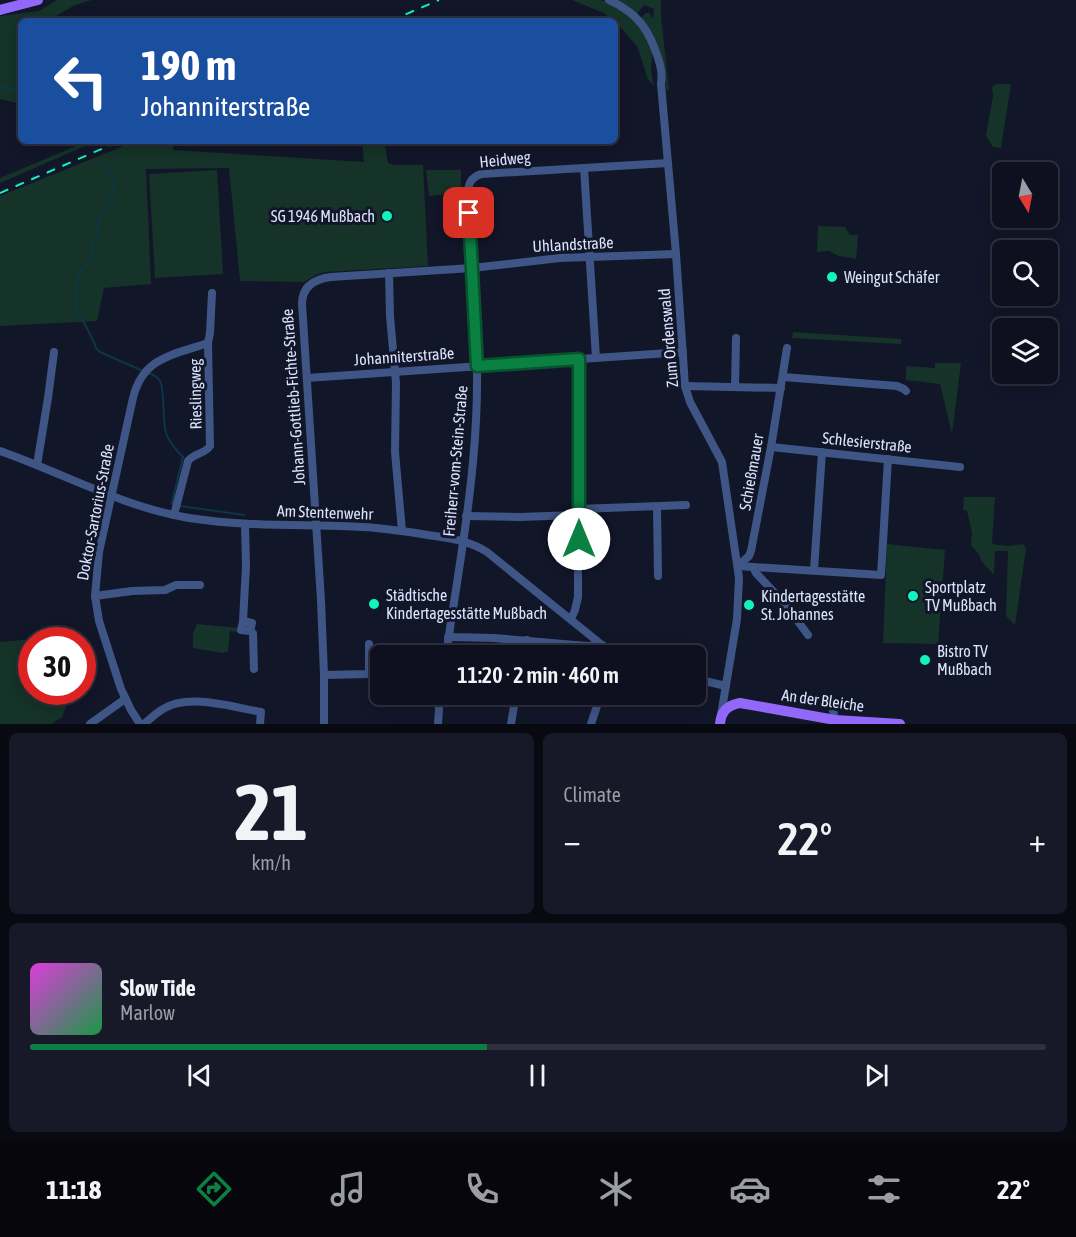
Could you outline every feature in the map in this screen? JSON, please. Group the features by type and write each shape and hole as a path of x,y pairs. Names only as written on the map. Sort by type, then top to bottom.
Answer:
{"main road":[{"path":"0,10 38,0"},
{"path":"721,721 728,706 743,703"},
{"name":"An der Bleiche","path":"743,703 804,719 900,724"}],"street":[{"name":"Zum Ordenswald","path":"609,0 638,19 647,30 654,48 655,66 661,84 685,386 690,402 722,462 739,586 721,721"},
{"name":"Heidweg","path":"472,268 468,194 471,179 481,174 668,163"},
{"path":"584,168 596,358"},
{"name":"Uhlandstraße","path":"472,268 540,260 676,254"},
{"name":"Johann-Gottlieb-Fichte-Straße","path":"324,724 324,675 302,297 311,283 322,278 472,268"},
{"name":"Freiherr-vom-Stein-Straße","path":"447,645 476,432 477,366 472,268"},
{"path":"389,273 395,371 394,452 402,531"},
{"name":"Rieslingweg","path":"176,509 188,460 207,450 210,443 208,343 212,293"},
{"path":"735,386 736,338"},
{"name":"Doktor-Sartorius-Straße","path":"142,724 125,699 99,621 95,596 98,559 135,388 144,372 159,360 208,343"},
{"name":"Schießmauer","path":"738,566 751,551 787,348"},
{"path":"37,465 54,352"},
{"name":"Johanniterstraße","path":"307,378 683,352"},
{"path":"571,619 578,597 579,359"},
{"path":"783,377 897,386 906,391"},
{"path":"685,386 781,388"},
{"name":"Schlesierstraße","path":"771,447 960,467"},
{"name":"Am Stentenwehr","path":"0,451 149,508 176,509 244,524 365,527 463,541 487,552 602,645"},
{"path":"814,570 822,452"},
{"path":"738,566 881,574 888,459"},
{"path":"466,516 519,517 686,505"},
{"path":"657,507 658,576"},
{"path":"244,524 246,566 243,621 252,623 250,631 253,633 254,669"},
{"path":"753,567 808,635"},
{"path":"95,596 132,591 165,590 176,585 200,585"},
{"path":"448,637 527,640 577,645"},
{"path":"526,645 527,640"},
{"path":"324,675 369,674 369,644"},
{"path":"706,683 725,690"},
{"name":"An der Bleiche","path":"725,690 743,703"},
{"path":"90,724 125,699"},
{"path":"142,724 164,708 178,703 198,702 261,712 260,724"},
{"path":"831,702 835,722"},
{"path":"438,724 439,705"},
{"path":"511,724 514,705"},
{"path":"591,724 597,705"}],"green space":[{"path":"57,0 92,0 75,5 53,18 18,18 18,104 0,99 0,16 39,11"},
{"path":"572,0 608,2 632,18 644,33 651,49 654,86 648,79 637,46 618,24 618,18 610,18 604,13"},
{"path":"616,0 661,0 669,90 666,90 664,66 641,18 649,13 653,19 654,9 644,5 637,14"},
{"path":"996,84 1011,84 1001,148 993,147 986,135 993,96 992,87"},
{"path":"81,144 90,144 0,183 0,178"},
{"path":"129,144 173,144 173,150 364,162 362,144 385,144 388,163 423,165 428,266 326,272 304,282 240,281 229,168 146,169 151,284 104,288 97,321 0,326 0,196"},
{"path":"217,170 223,274 155,278 149,174"},
{"path":"426,170 461,170 461,193 429,196"},
{"path":"818,226 845,227 850,235 858,235 856,259 839,256 829,251 817,252"},
{"path":"793,332 901,339 901,344 792,338"},
{"path":"935,363 961,363 952,434 940,384 906,380 906,366 935,368"},
{"path":"964,497 995,497 992,544 1010,546 1023,544 1026,549 1015,625 1006,616 1008,551 995,551 994,575 971,545 972,533 967,511 963,510"},
{"name":"Sportplatz TV Mußbach","path":"887,544 945,550 938,644 883,643"},
{"path":"197,624 238,628 237,632 230,631 228,652 193,648 193,633"},
{"path":"18,640 18,705 67,705 62,717 52,724 0,724 0,642"}],"waterway":[{"path":"0,86 18,90"},
{"path":"107,166 114,191 111,201 98,222 97,234 92,244 91,261 82,268 77,279 77,309 100,352 143,371"},
{"path":"148,373 157,377 162,385 166,433 173,446 183,457 172,502 174,505"},
{"path":"180,506 244,515"}],"railway":[{"path":"397,18 439,0"},
{"path":"0,193 113,144"}],"place":[{"name":"SG 1946 Mußbach","path":"387,216"},
{"name":"Weingut Schäfer","path":"832,277"},
{"name":"Sportplatz TV Mußbach","path":"913,596"},
{"name":"Städtische Kindertagesstätte Mußbach","path":"374,604"},
{"name":"Kindertagesstätte St. Johannes","path":"749,605"},
{"name":"Bistro TV Mußbach","path":"925,660"}],"route":[{"path":"469,213 477,366 579,359 579,539"}]}
